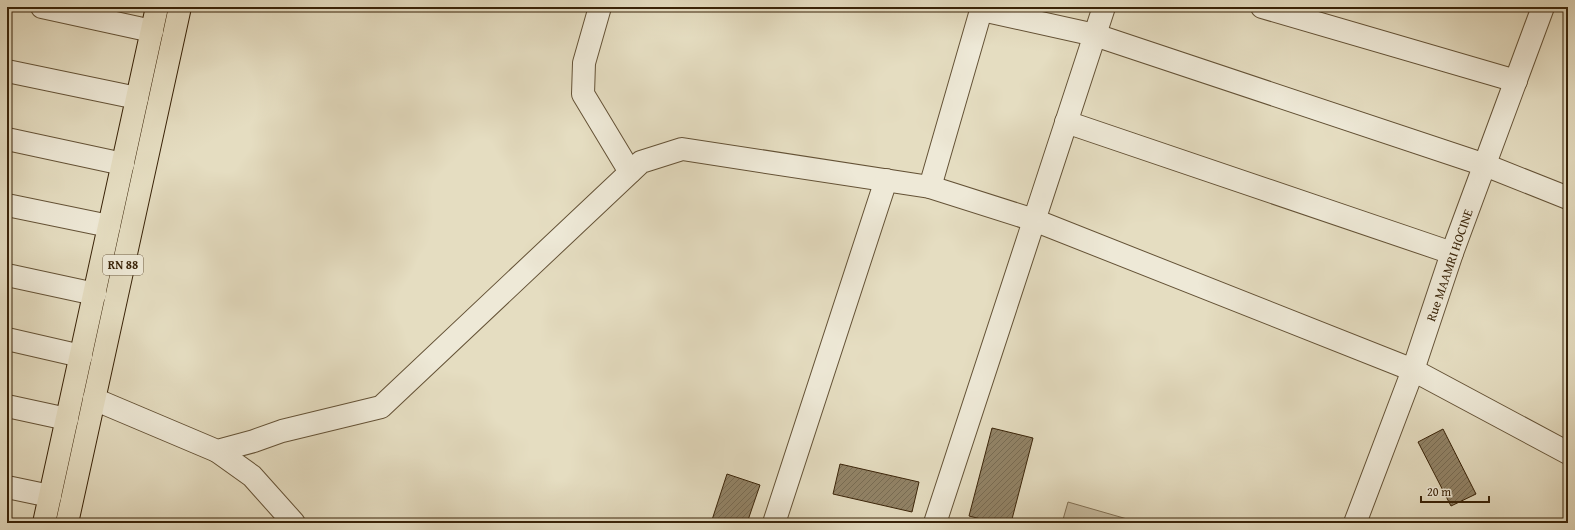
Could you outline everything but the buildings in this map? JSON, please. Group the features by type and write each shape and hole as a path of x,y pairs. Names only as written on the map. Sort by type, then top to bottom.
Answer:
{"main road":[{"name":"RN 88","path":"44,523 157,7"},
{"name":"RN 88","path":"67,523 180,7"}],"street":[{"path":"42,7 152,31"},
{"path":"600,7 584,63 583,94 630,172"},
{"path":"936,523 1104,7"},
{"path":"1262,7 1516,81"},
{"name":"Rue MAAMRI HOCINE","path":"1355,523 1413,370 1452,253 1543,7"},
{"path":"930,187 982,8 1095,35 1485,165 1568,198"},
{"path":"7,70 137,98"},
{"path":"1066,122 1452,253"},
{"path":"7,139 123,164"},
{"path":"217,451 254,441 282,431 381,407 641,162 682,149 930,187 1034,220 1413,370 1568,453"},
{"path":"774,523 886,180"},
{"path":"7,205 109,226"},
{"path":"7,274 94,294"},
{"path":"7,339 81,356"},
{"path":"94,399 217,451 252,476 294,523"},
{"path":"7,406 67,419"},
{"path":"7,487 50,496"}],"shaded area":[{"path":"1068,502 1141,523 1062,523"}]}
